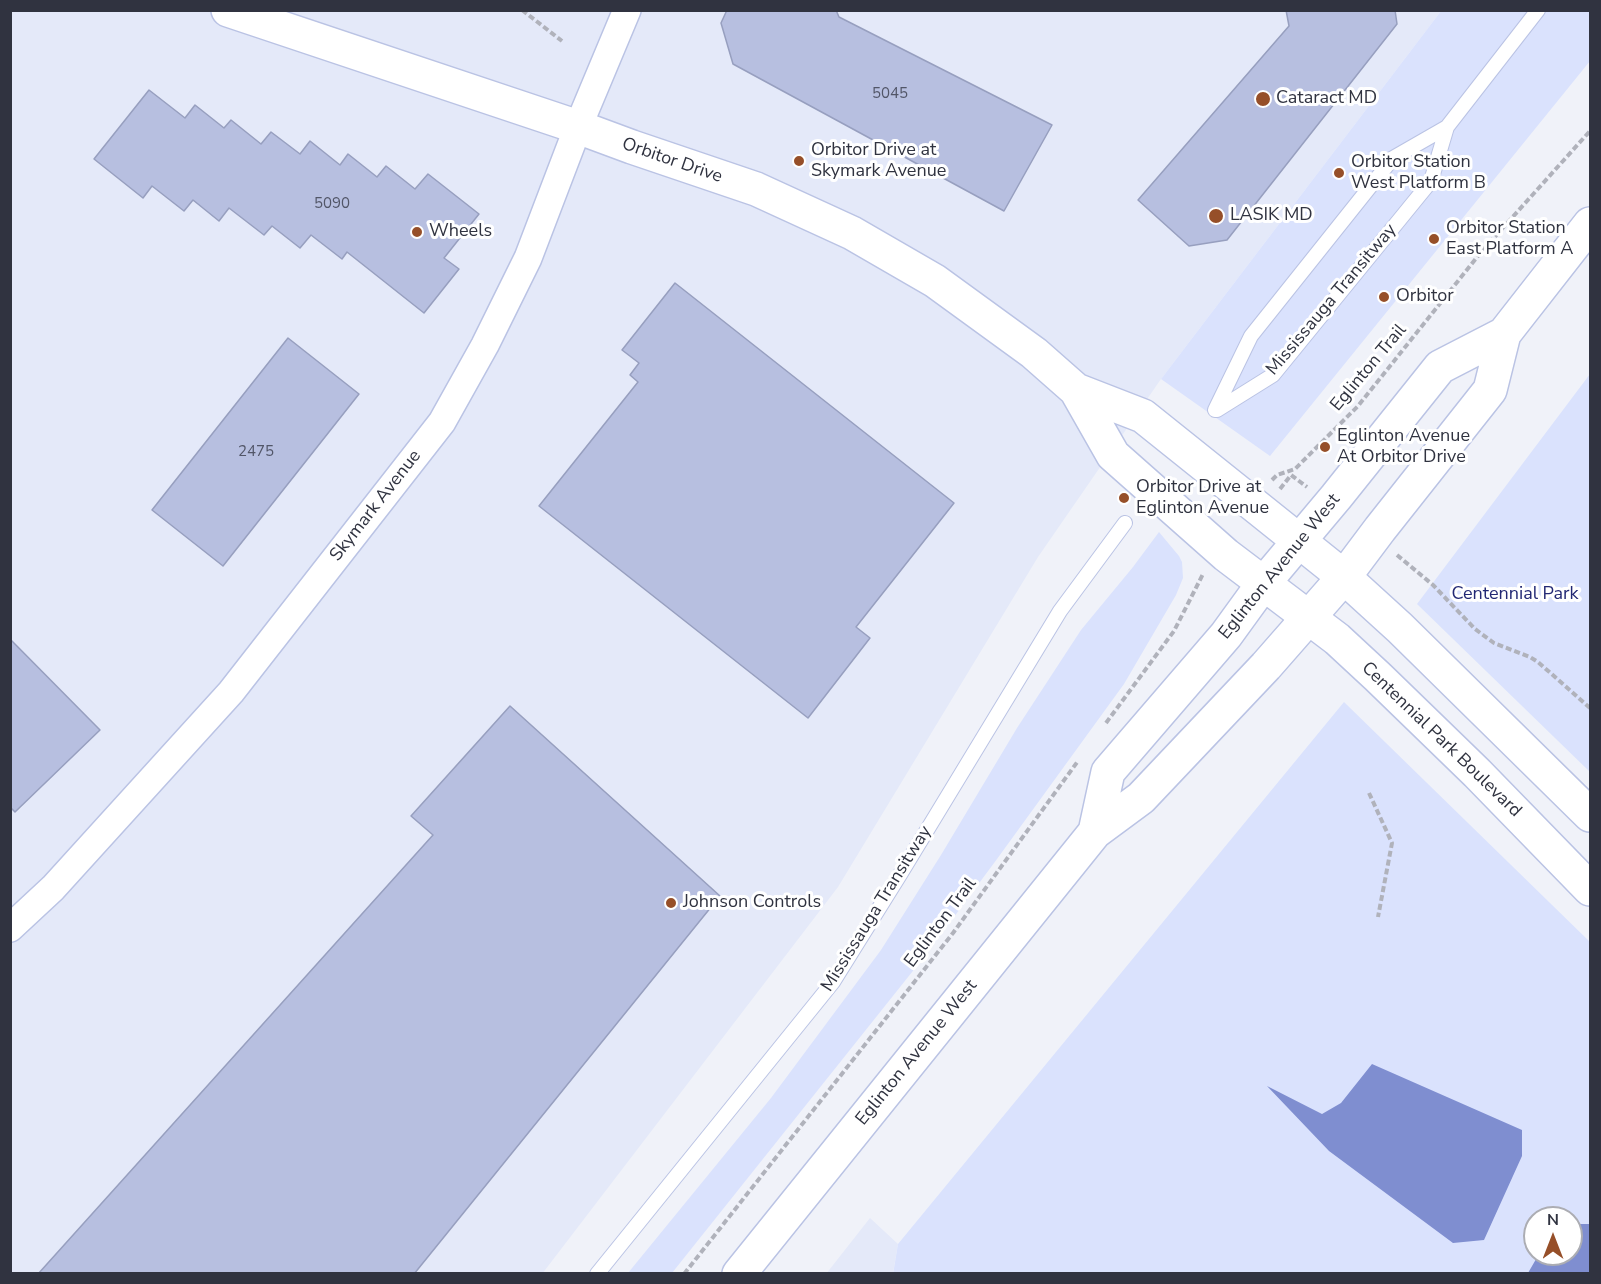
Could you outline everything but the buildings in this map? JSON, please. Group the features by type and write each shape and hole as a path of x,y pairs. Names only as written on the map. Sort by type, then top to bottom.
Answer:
{"street":[{"name":"Orbitor Drive","path":"228,10 756,189 852,233 935,281 1034,353 1076,390 1113,455 1226,555 1286,600"},
{"name":"Skymark Avenue","path":"10,928 54,888 231,692 442,422 485,345 528,258 578,127 627,10"},
{"name":"Eglinton Avenue West","path":"1095,832 1108,772 1226,635 1286,600 1344,577 1490,390 1504,334 1590,224"},
{"name":"Eglinton Avenue West","path":"739,1274 1095,832 1141,798 1266,666 1286,600 1309,548 1440,367 1504,334"},
{"name":"Orbitor Drive","path":"1076,390 1143,416 1309,548"},
{"path":"1309,548 1400,628 1590,815"},
{"name":"Centennial Park Boulevard","path":"1286,600 1337,639 1378,677 1477,773 1590,889"}],"lane":[{"name":"Mississauga Transitway","path":"1447,127 1393,158 1251,336 1215,410 1272,375 1431,182 1447,127 1538,10"},
{"name":"Mississauga Transitway","path":"597,1274 833,982 1060,611 1125,523"}],"path":[{"path":"522,10 562,41"},
{"name":"Eglinton Trail","path":"1276,475 1296,469 1358,406 1482,251 1590,131"},
{"path":"1399,557 1433,585 1475,629 1494,643 1538,662 1590,708"},
{"path":"1100,732 1174,630 1203,576"},
{"name":"Eglinton Trail","path":"684,1274 952,933 1079,760"},
{"path":"1369,793 1392,843 1378,917"}],"shaded area":[{"path":"10,11 1441,11 1161,379 1038,557 838,887 542,1274 11,1273"},
{"path":"870,1218 898,1244 893,1273 826,1274"}],"green space":[{"path":"1441,11 1590,11 1590,61 1270,456 1161,379"},
{"name":"Centennial Park","path":"1590,374 1590,772 1417,604"},
{"path":"1159,532 1179,556 1182,562 1183,578 1176,595 1124,684 928,952 672,1273 628,1273 771,1098 881,950 1017,728 1081,630"},
{"path":"1344,702 1590,942 1590,1273 893,1274 898,1244"}],"water":[{"path":"1372,1064 1522,1130 1522,1156 1484,1240 1453,1243 1329,1151 1267,1086 1322,1114 1341,1103"},
{"path":"1583,1224 1590,1225 1590,1273 1528,1273 1532,1266 1583,1266"}],"place":[{"name":"Cataract MD","path":"1263,99"},
{"name":"Orbitor Drive at Skymark Avenue","path":"799,161"},
{"name":"Orbitor Station West Platform B","path":"1339,173"},
{"name":"LASIK MD","path":"1216,216"},
{"name":"Wheels","path":"417,232"},
{"name":"Orbitor Station East Platform A","path":"1434,239"},
{"name":"Orbitor","path":"1384,297"},
{"name":"Eglinton Avenue At Orbitor Drive","path":"1325,447"},
{"name":"Orbitor Drive at Eglinton Avenue","path":"1124,498"},
{"name":"Johnson Controls","path":"671,903"}]}
